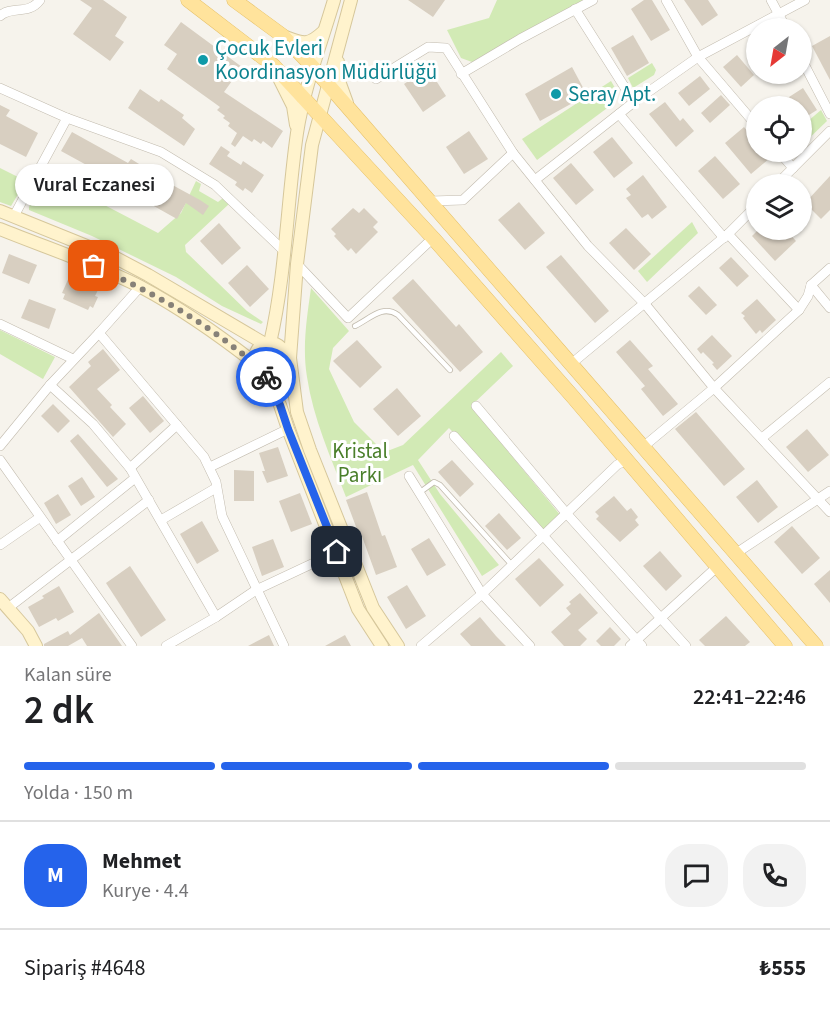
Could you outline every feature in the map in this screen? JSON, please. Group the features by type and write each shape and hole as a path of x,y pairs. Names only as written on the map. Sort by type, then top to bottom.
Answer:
{"main road":[{"path":"188,0 267,61 433,238 785,646"},
{"path":"234,0 283,36 312,66 816,646"}],"street":[{"path":"0,16 5,12 28,10 40,0"},
{"path":"334,0 312,66 297,132 278,307 267,344 259,348 255,354 280,405 361,615 382,646"},
{"path":"0,229 140,287 176,306 213,331 260,368 272,373 280,369 287,351 312,145 351,0"},
{"path":"461,74 593,0"},
{"path":"666,0 698,57 746,113"},
{"path":"771,0 780,18"},
{"path":"535,180 634,102 698,57 805,0"},
{"path":"575,9 634,102"},
{"path":"283,36 307,43 314,41 324,31"},
{"path":"376,79 428,47 446,48 513,153 588,246 645,304 714,388 830,512"},
{"path":"338,48 339,81 344,96 355,114"},
{"path":"267,61 278,75 291,100 297,132"},
{"path":"812,79 830,114"},
{"path":"0,88 67,118 161,152 215,184 285,252"},
{"path":"619,114 726,236 799,310"},
{"path":"14,216 67,118"},
{"path":"787,174 830,131"},
{"path":"312,145 323,134 337,136"},
{"path":"431,201 463,200 513,153"},
{"path":"788,162 793,168"},
{"path":"0,211 114,257 267,344 287,351"},
{"path":"571,364 726,236 746,216"},
{"path":"348,318 433,238"},
{"path":"297,264 355,326"},
{"path":"643,447 714,388 799,310 808,296 811,285 830,268"},
{"path":"811,285 830,308"},
{"path":"0,446 50,385 140,287"},
{"path":"0,324 73,359"},
{"path":"99,333 192,441 210,467 216,482 222,516 284,646"},
{"path":"287,351 297,412 310,450 373,608 398,646"},
{"path":"762,438 830,382"},
{"path":"50,385 93,424 130,468 216,617"},
{"path":"476,406 567,514 686,646"},
{"path":"130,468 177,425"},
{"path":"210,467 288,429"},
{"path":"454,436 636,644 718,566"},
{"path":"0,460 132,646"},
{"path":"421,646 482,594 617,465 626,460"},
{"path":"409,476 482,594 530,646"},
{"path":"57,541 135,478"},
{"path":"161,519 216,488"},
{"path":"735,554 830,491"},
{"path":"36,646 28,631 4,604 72,559 148,500"},
{"path":"0,545 39,518"},
{"path":"166,646 256,591 337,552"}],"lane":[{"path":"355,326 383,311 391,310 450,370"},
{"path":"419,493 434,482 440,485 512,565"}],"green space":[{"path":"497,0 587,0 472,62 461,58 447,30 489,18"},
{"path":"652,63 656,70 654,75 633,88 628,78"},
{"path":"611,81 618,93 614,103 537,160 522,139"},
{"path":"821,110 827,121 812,135 812,118"},
{"path":"0,168 26,181 11,206 0,202"},
{"path":"47,175 158,233 181,213 196,181 201,184 199,191 218,202 223,198 229,204 185,245 186,252 247,311 263,322 261,324 222,306 176,277 92,236 29,210"},
{"path":"692,222 698,233 647,282 638,271"},
{"name":"Kristal Parkı","path":"311,288 349,331 333,348 329,369 354,422 380,448 390,450 403,445 501,352 513,366 471,406 561,516 544,530 449,428 418,460 440,494 499,565 482,576 413,465 346,497 318,423 307,377 305,343"},
{"path":"0,330 55,357 43,379 0,354"}],"building":[{"path":"80,0 103,0 127,17 115,36 124,42 110,61 73,34 92,8"},
{"path":"408,0 445,0 433,17"},
{"path":"644,0 652,0 670,30 651,41 631,9"},
{"path":"684,0 708,0 718,15 702,26"},
{"name":"Çocuk Evleri Koordinasyon Müdürlüğü","path":"181,22 242,67 224,92 283,131 272,148 263,141 261,144 254,139 252,142 243,136 235,147 231,144 237,133 228,126 230,123 217,110 220,107 167,69 177,54 164,45"},
{"path":"633,35 649,63 627,76 611,48"},
{"path":"830,36 830,80 812,46"},
{"path":"737,55 746,66 746,82 741,87 723,67"},
{"name":"Seray Apt.","path":"572,67 587,95 540,121 525,94"},
{"path":"428,68 446,96 423,112 404,84"},
{"path":"700,76 710,89 689,106 678,93"},
{"path":"803,88 808,96 791,96"},
{"path":"140,89 159,102 161,99 184,115 182,118 195,129 184,146 128,108"},
{"path":"721,95 730,105 710,123 701,113"},
{"path":"665,102 680,121 683,118 694,131 676,147 649,114"},
{"path":"812,102 817,110 812,113"},
{"path":"0,105 10,110 6,116 38,133 26,157 0,144"},
{"path":"744,127 746,130 746,162 765,162 751,174 725,143"},
{"path":"469,131 488,159 464,174 446,147"},
{"path":"72,132 128,163 131,159 152,172 139,193 61,151"},
{"path":"612,137 633,163 614,178 593,152"},
{"path":"221,146 230,152 227,156 241,165 243,161 264,175 252,193 245,188 243,191 235,185 237,182 209,164"},
{"path":"715,156 740,184 723,199 698,171"},
{"path":"571,163 594,190 576,205 553,178"},
{"path":"643,175 667,207 652,219 648,214 642,218 626,198 631,195 626,189"},
{"path":"830,176 830,210 821,219 812,210 812,195"},
{"path":"165,181 209,206 203,215 186,203 177,219 152,205"},
{"path":"519,202 545,233 525,250 498,220"},
{"path":"353,208 359,213 364,208 378,222 373,227 378,232 356,254 351,248 348,251 334,236 336,234 331,229"},
{"path":"219,223 241,248 222,265 200,241"},
{"path":"626,228 651,254 634,270 609,243"},
{"path":"756,240 795,240 796,241 775,261"},
{"path":"9,254 37,265 29,284 2,273"},
{"path":"561,255 609,311 595,323 546,267"},
{"path":"731,257 749,276 737,287 719,268"},
{"path":"247,265 269,289 250,307 228,283"},
{"path":"70,275 99,288 93,308 90,306 88,310 63,299 65,294 62,293"},
{"path":"413,279 456,327 459,324 483,352 460,372 392,298"},
{"path":"699,286 717,305 706,315 688,296"},
{"path":"29,299 56,309 49,329 21,318"},
{"path":"757,299 776,320 762,333 760,330 756,334 741,313"},
{"path":"712,335 732,356 717,370 712,364 714,363 697,349"},
{"path":"357,340 382,367 360,388 333,361"},
{"path":"630,340 653,366 648,369 678,404 663,416 641,389 645,386 616,352"},
{"path":"103,349 120,370 97,389 126,424 113,437 69,387 91,366 88,362"},
{"path":"397,388 421,416 398,436 373,409"},
{"path":"143,396 164,421 150,433 129,408"},
{"path":"53,404 70,421 58,433 41,416"},
{"path":"696,412 745,469 724,486 675,429"},
{"path":"807,429 829,455 808,472 786,447"},
{"path":"78,434 118,479 107,487 70,441"},
{"path":"278,447 288,476 267,483 259,453"},
{"path":"452,460 474,484 460,497 438,472"},
{"path":"234,470 254,471 254,501 234,501"},
{"path":"82,477 95,497 81,506 68,486"},
{"path":"757,480 778,507 758,523 736,497"},
{"path":"367,492 382,536 385,535 397,567 376,575 346,500"},
{"path":"300,493 312,524 291,532 279,501"},
{"path":"58,494 71,515 56,524 44,503"},
{"path":"614,496 627,511 631,508 638,517 635,520 639,525 620,542 596,519 599,516 595,512"},
{"path":"499,513 521,538 507,550 485,526"},
{"path":"202,521 219,551 197,564 180,534"},
{"path":"792,526 820,558 802,574 774,542"},
{"path":"429,538 446,565 427,576 411,549"},
{"path":"273,539 284,567 262,576 252,547"},
{"path":"660,551 682,576 666,591 643,566"},
{"path":"539,558 564,585 540,607 515,579"},
{"path":"130,566 166,620 141,637 106,583"},
{"path":"830,570 830,603 814,584"},
{"path":"407,585 426,616 406,629 387,597"},
{"path":"59,586 74,612 58,621 56,618 39,627 28,607"},
{"path":"580,593 598,613 578,630 587,639 580,646 564,646 551,632 571,614 566,608 571,604 569,602"},
{"path":"99,613 122,646 87,646 82,638 68,646 44,646 68,631 70,635"},
{"path":"726,616 750,642 745,646 705,646 699,640"},
{"path":"480,617 506,646 471,646 460,634"},
{"path":"610,627 621,639 614,646 601,646 596,641"},
{"path":"269,635 274,646 248,646"},
{"path":"345,635 351,646 325,646"}],"way so far":[{"path":"94,266 176,306 256,364 266,377"}],"place":[{"name":"Çocuk Evleri Koordinasyon Müdürlüğü","path":"203,60"},
{"name":"Seray Apt.","path":"556,94"},
{"name":"Vural Eczanesi","path":"94,266"}],"route":[{"path":"266,377 280,405 337,552"}]}
